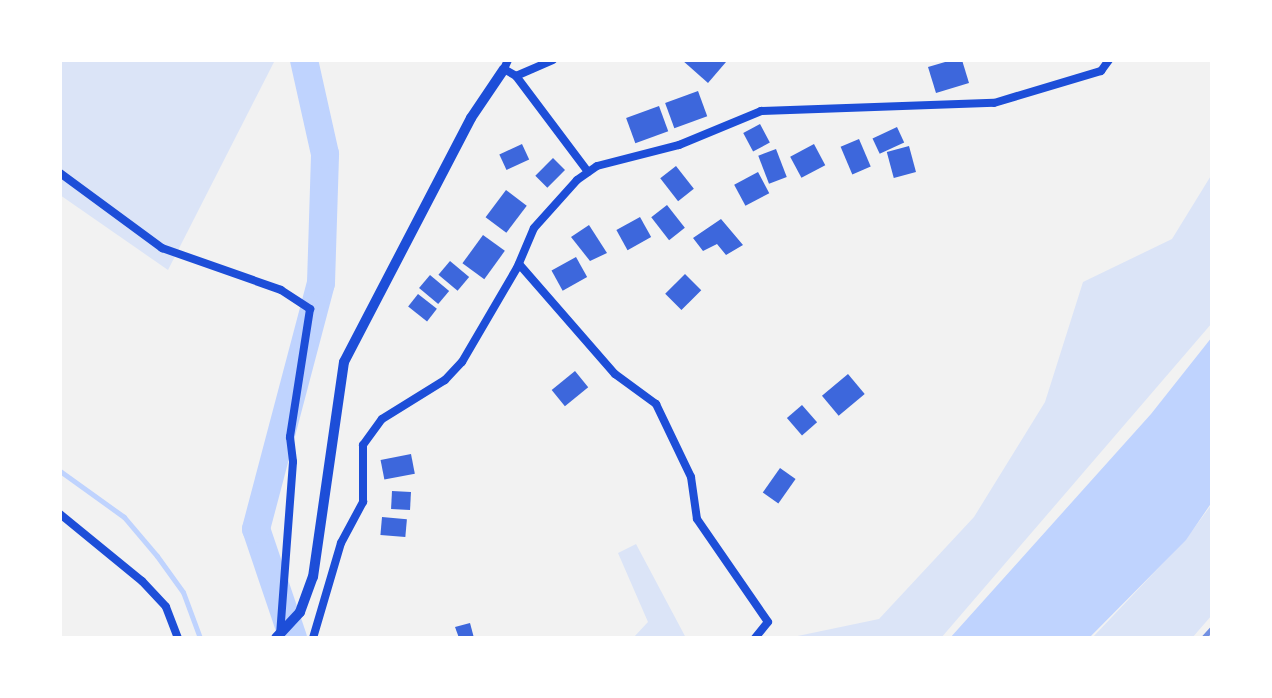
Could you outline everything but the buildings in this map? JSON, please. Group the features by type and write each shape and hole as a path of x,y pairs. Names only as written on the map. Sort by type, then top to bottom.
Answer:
{"street":[{"path":"516,76 553,60"},
{"path":"313,638 341,543 363,502 363,445 382,419 445,380 462,362 519,264 534,228 554,200 588,172 679,145 761,111 994,103 1101,71 1109,60"},
{"path":"278,637 300,612 313,577 344,362 471,118 506,64 588,172"},
{"path":"60,173 162,248 281,290 310,309 290,437 293,462 278,637"},
{"path":"519,264 615,374 656,404 691,477 697,519 768,622 755,638"},
{"path":"60,514 142,581 166,607 178,638"}],"shaded area":[{"path":"60,60 275,60 168,270 60,195"},
{"path":"1212,174 1212,323 941,638 788,638 879,619 974,517 1045,402 1083,282 1172,239"},
{"path":"1212,504 1212,615 1192,638 1092,638 1186,539"},
{"path":"636,544 686,638 633,638 648,622 618,553"}],"water":[{"path":"1212,337 1212,502 1186,540 1089,638 950,638 1151,414"}],"waterway":[{"path":"293,638 256,529 321,283 325,154 304,60"},
{"path":"60,471 124,517 157,556 183,592 200,638"}],"railway":[{"path":"1203,638 1212,628"}]}
